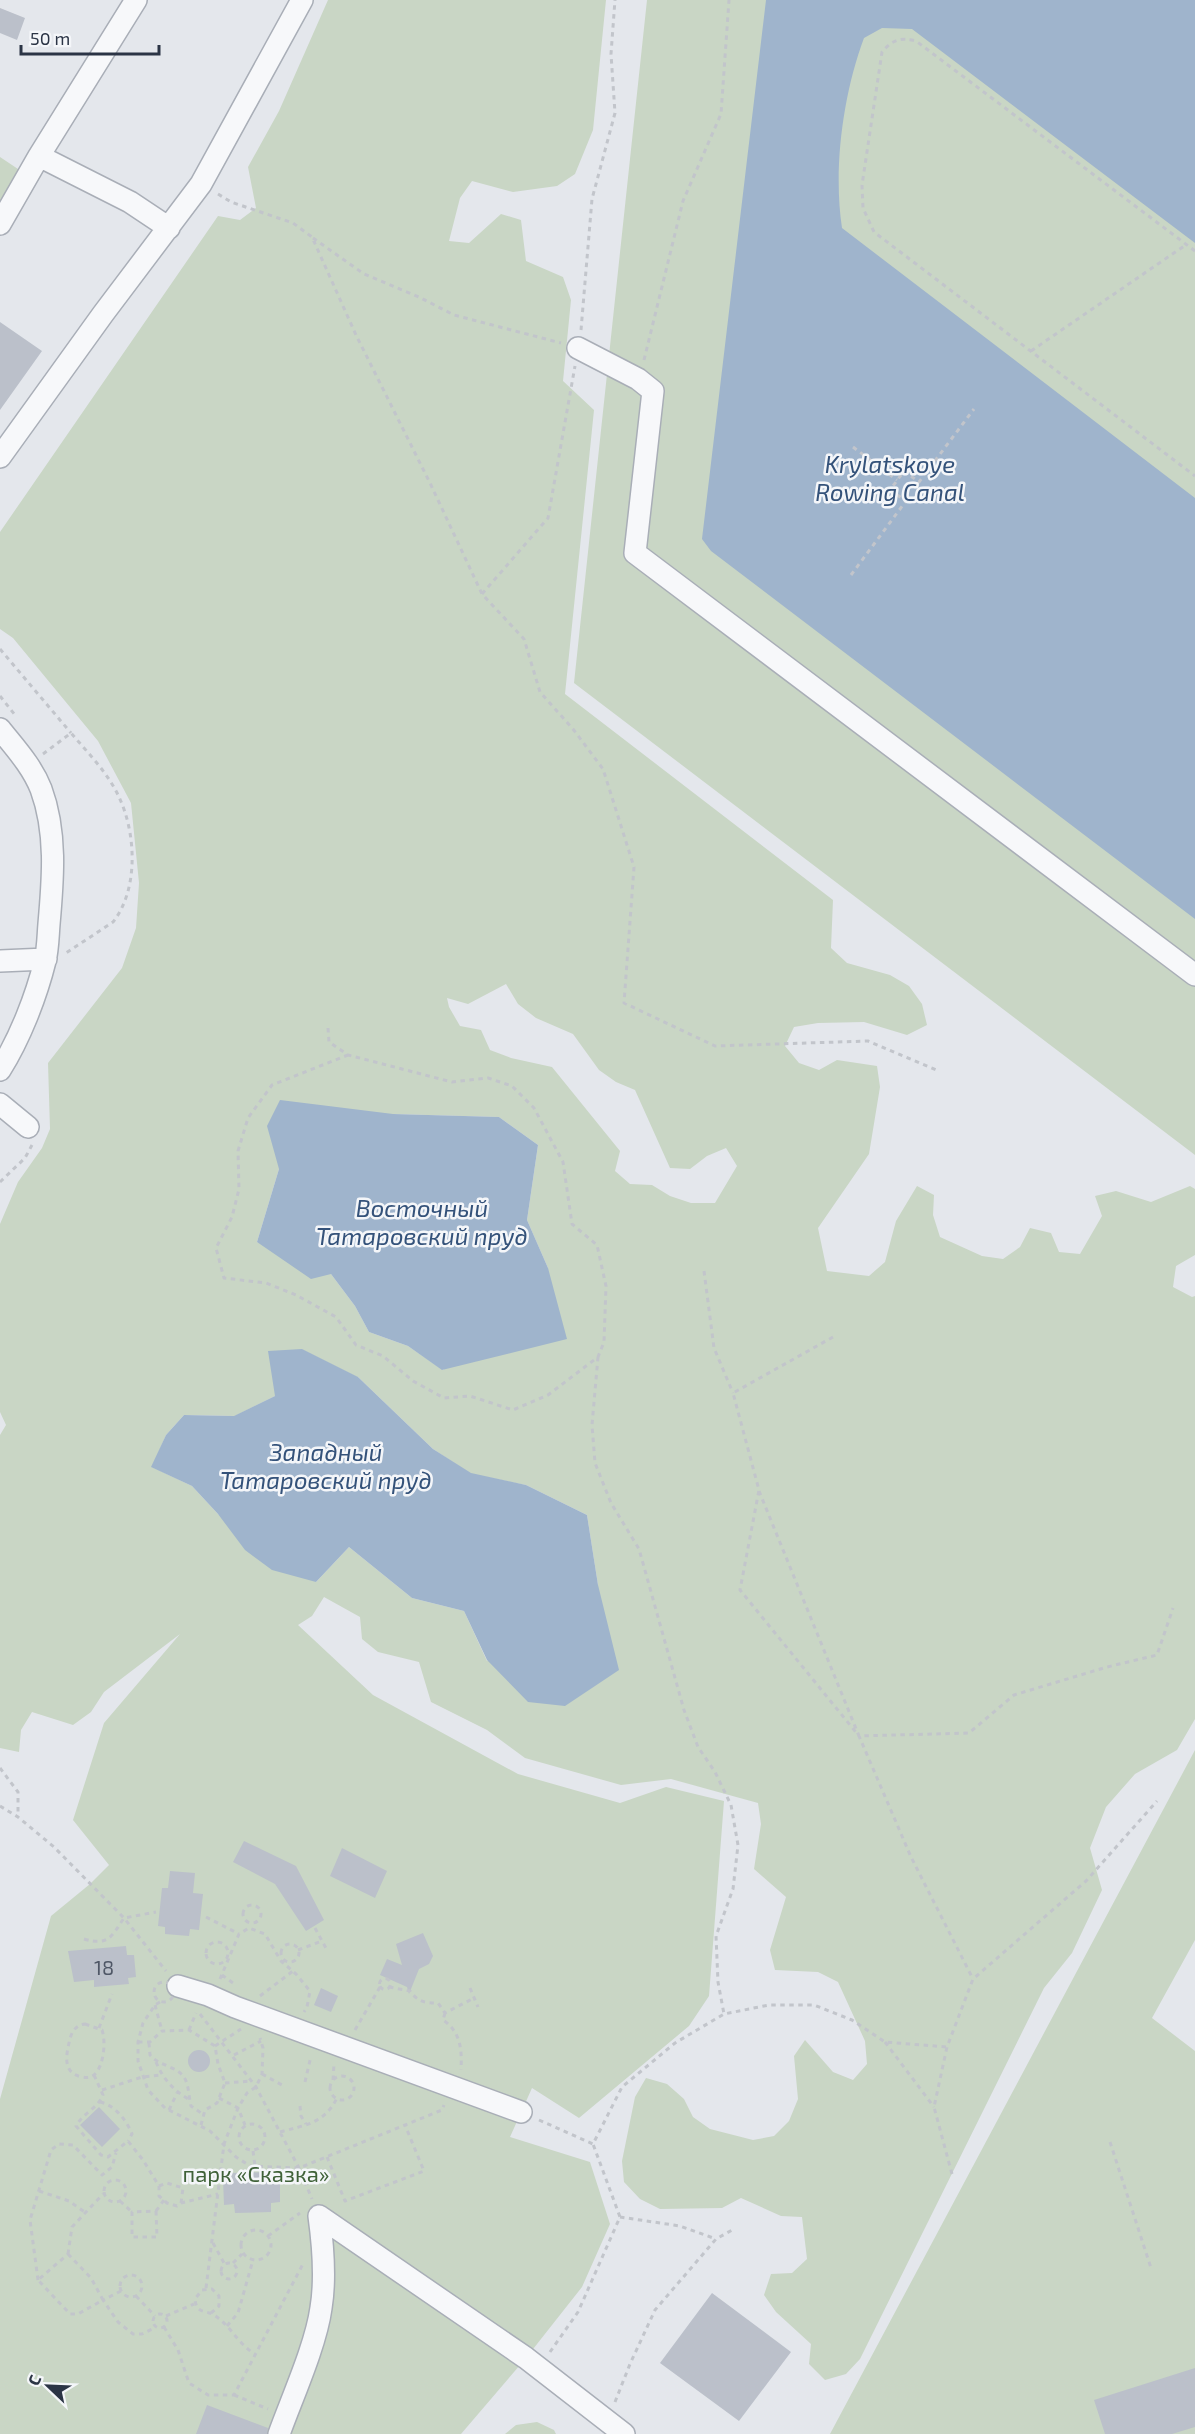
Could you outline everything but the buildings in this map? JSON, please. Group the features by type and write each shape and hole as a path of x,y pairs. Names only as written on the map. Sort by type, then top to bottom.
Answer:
{"street":[{"path":"0,224 39,156 136,0"},
{"path":"0,458 103,314 201,184 303,0"},
{"path":"39,156 130,202 169,228"},
{"path":"578,348 638,379 652,391 635,553 1195,975"},
{"path":"0,729 29,764 40,787 48,813 52,838 54,958 0,1069"},
{"path":"0,961 54,958"},
{"path":"0,1104 28,1127"},
{"path":"178,1986 251,2009 315,2037 521,2112"},
{"path":"282,2425 314,2338 321,2308 323,2241 317,2209"},
{"path":"317,2209 539,2369 616,2428"}],"path":[{"path":"482,594 548,518 578,348 591,199 615,113 611,54 615,0"},
{"path":"644,363 644,355 683,201 721,114 729,0"},
{"path":"1195,250 916,41 903,38 891,42 882,52 862,185 863,208 874,232 1195,476"},
{"path":"201,184 231,202 293,223 364,274 419,297 454,315 578,348"},
{"path":"312,237 356,335 482,594 524,639 540,692 573,729 603,770 634,867 624,1004 715,1046 868,1041 939,1071"},
{"path":"1031,351 1186,244"},
{"path":"851,575 906,501 890,490 897,480 904,471 920,482 974,409"},
{"path":"853,447 897,480"},
{"path":"0,649 104,772 119,797 127,822 132,865 125,900 118,916 113,922 54,958"},
{"path":"29,764 72,733"},
{"path":"327,1028 329,1042 348,1055 452,1082 488,1078 512,1086 534,1108 563,1162 572,1224 597,1245 606,1286 604,1342 598,1357 592,1425 595,1463 610,1503 639,1549 684,1710 698,1747 715,1772 731,1805 738,1845 733,1889 716,1936 718,1982 724,2014"},
{"path":"348,1055 272,1085 248,1118 238,1151 239,1189 237,1198 232,1217 216,1248 224,1278 266,1283 296,1295 336,1317 356,1345 382,1356 413,1381 444,1398 470,1396 513,1410 548,1395 598,1357"},
{"path":"0,1182 25,1158 32,1145 32,1134 28,1127"},
{"path":"704,1271 714,1348 733,1393 759,1490 911,1857 973,1979"},
{"path":"733,1393 833,1336"},
{"path":"759,1490 740,1590 859,1736"},
{"path":"859,1736 969,1733 1014,1695 1107,1667 1157,1655 1173,1608"},
{"path":"0,1768 13,1782 18,1792 18,1817"},
{"path":"934,2108 947,2047 973,1979 1086,1881 1157,1801"},
{"path":"0,1806 18,1817 54,1847 124,1918 178,1986"},
{"path":"254,1905 261,1911 261,1916 255,1923 250,1923 243,1912 246,1907 254,1905"},
{"path":"84,1939 99,1943 111,1938 124,1918 156,1912"},
{"path":"206,1917 239,1934"},
{"path":"208,1995 222,1976 239,1934 249,1928 250,1923"},
{"path":"249,1928 265,1934 280,1956 310,1991 308,2007 292,2028"},
{"path":"315,1928 327,1950"},
{"path":"298,1950 322,1941"},
{"path":"213,1943 223,1944 229,1957 221,1964 212,1963 208,1960 206,1950 213,1943"},
{"path":"280,1956 284,1946 290,1944 298,1950"},
{"path":"280,1956 290,1962 299,1955 298,1950"},
{"path":"215,2046 223,2042 260,1996 292,1971"},
{"path":"222,1976 237,1986"},
{"path":"345,2048 380,1987 380,1980 387,1978 390,1981 389,1987"},
{"path":"380,1987 410,1990 416,1999 425,2003 438,2003 445,2013"},
{"path":"470,1988 478,2007"},
{"path":"99,2028 112,1994"},
{"path":"160,2001 154,2005 143,2023 138,2042 138,2061 142,2077 156,2101 169,2110 201,2125 225,2144 236,2157 250,2166 299,2168 442,2110 458,2089 462,2052 453,2026 443,2020 445,2013 474,1998"},
{"path":"154,2005 162,2031"},
{"path":"593,2144 622,2087 675,2043 724,2014 769,2005 814,2005 852,2020 885,2042 934,2108 952,2174"},
{"path":"251,2009 263,2048 262,2074 256,2087 247,2093 238,2108 225,2144 206,2288 196,2295 195,2304 201,2312 211,2313 227,2326 237,2340 255,2354"},
{"path":"189,2030 197,2010 234,2055 256,2087 299,2168 317,2209 268,2236"},
{"path":"85,2024 99,2028 105,2037 100,2063 94,2075 86,2078 69,2072 67,2056 73,2030 79,2025 85,2024"},
{"path":"138,2042 150,2042 162,2031 189,2030 215,2046"},
{"path":"304,2082 315,2037"},
{"path":"234,2055 261,2041"},
{"path":"150,2042 150,2055 156,2062 161,2075 177,2093 190,2100"},
{"path":"885,2042 947,2047"},
{"path":"201,2125 205,2110 214,2106 225,2083 218,2064 215,2046"},
{"path":"156,2062 178,2071 186,2079 191,2106 204,2115"},
{"path":"262,2074 282,2085"},
{"path":"94,2075 103,2094 100,2102 80,2118 76,2126 100,2155 108,2157 116,2153 132,2134 128,2125 116,2111 106,2103 100,2102"},
{"path":"101,2090 142,2077 161,2075"},
{"path":"338,2077 348,2077 354,2086 352,2096 342,2100 337,2098 330,2090 333,2080 338,2077"},
{"path":"225,2083 252,2081"},
{"path":"169,2110 177,2093"},
{"path":"219,2098 238,2108 245,2126"},
{"path":"280,2132 320,2121 337,2098"},
{"path":"300,2106 301,2116 306,2124"},
{"path":"521,2112 593,2144 620,2217 578,2312 539,2369"},
{"path":"256,2124 264,2132 263,2144 253,2151 247,2150 239,2141 238,2135 245,2126 256,2124"},
{"path":"327,2157 345,2201 424,2171 405,2125"},
{"path":"128,2141 159,2186 159,2196 164,2200 177,2206 218,2194"},
{"path":"1110,2142 1151,2268"},
{"path":"107,2182 73,2145 59,2144 51,2150 30,2220 38,2280 70,2314 78,2314 121,2291"},
{"path":"253,2151 255,2166"},
{"path":"102,2175 112,2167 116,2153"},
{"path":"120,2201 126,2192 123,2182 113,2179 107,2182 103,2189 110,2202 120,2201 132,2212 156,2211"},
{"path":"159,2186 167,2183 183,2188 181,2203"},
{"path":"39,2191 69,2201 86,2213"},
{"path":"38,2280 68,2254 72,2227 104,2194"},
{"path":"132,2212 132,2237 157,2237 156,2211 164,2200"},
{"path":"620,2217 680,2226 716,2239"},
{"path":"616,2428 630,2364 655,2310 716,2239 734,2229"},
{"path":"255,2230 265,2232 268,2236 271,2246 267,2256 253,2260 243,2253 241,2243 246,2234 255,2230"},
{"path":"212,2241 225,2264"},
{"path":"234,2395 300,2266 323,2241"},
{"path":"225,2264 233,2263 243,2253"},
{"path":"68,2254 91,2278 118,2322 133,2334 142,2334 156,2327 164,2327"},
{"path":"227,2326 238,2313 253,2260"},
{"path":"225,2264 221,2271 222,2276 230,2279 234,2278 238,2270 233,2263"},
{"path":"136,2296 142,2287 137,2277 126,2276 120,2285 121,2291 125,2295 136,2296 155,2316"},
{"path":"206,2288 216,2292 220,2301 219,2306 211,2313"},
{"path":"155,2316 160,2314 166,2316 195,2304"},
{"path":"155,2316 153,2324 156,2327"},
{"path":"164,2327 166,2316"},
{"path":"164,2327 178,2350 189,2383 208,2395 234,2395 282,2425"}],"green space":[{"name":"парк «Сказка»","path":"328,0 606,0 593,130 575,174 557,186 513,192 472,181 460,198 449,241 469,243 501,214 521,220 526,261 563,277 571,300 563,381 594,410 565,694 833,900 831,948 847,963 890,975 909,986 922,1004 927,1025 907,1035 864,1022 818,1023 794,1027 785,1046 799,1063 819,1070 837,1060 877,1066 880,1087 869,1154 818,1228 827,1271 869,1276 885,1262 896,1221 917,1186 934,1195 933,1215 940,1237 982,1256 1003,1259 1020,1247 1030,1228 1051,1233 1059,1252 1080,1254 1102,1216 1095,1196 1116,1191 1151,1202 1190,1186 1195,1189 1195,1255 1176,1266 1173,1287 1192,1297 1195,1296 1195,1719 1177,1750 1135,1774 1106,1807 1090,1848 1102,1890 1072,1953 1044,1988 860,2359 846,2374 825,2380 809,2364 811,2344 776,2312 764,2295 771,2274 792,2273 807,2259 802,2217 781,2216 741,2198 722,2208 660,2209 640,2199 624,2182 622,2161 635,2097 646,2078 667,2084 684,2099 693,2117 710,2129 753,2140 774,2136 789,2121 798,2099 794,2056 805,2040 833,2072 853,2080 867,2064 865,2041 838,1982 818,1972 775,1970 770,1950 786,1897 754,1869 761,1824 758,1803 671,1779 621,1785 525,1758 487,1730 431,1702 419,1662 378,1652 362,1639 360,1617 324,1597 312,1616 298,1625 373,1695 518,1774 620,1803 666,1787 724,1801 709,1996 689,2026 579,2118 532,2088 510,2137 590,2162 610,2224 582,2287 526,2358 461,2434 0,2434 0,2099 51,1916 109,1865 73,1820 104,1723 180,1634 104,1692 91,1712 73,1725 32,1712 21,1730 19,1752 0,1748 0,1435 6,1425 0,1412 0,1224 18,1182 42,1148 50,1129 48,1063 122,968 136,928 139,883 131,803 98,741 13,638 0,629 0,532 218,216 240,220 256,208 248,167 279,111","holes":["506,984 518,1004 536,1018 573,1034 599,1070 616,1082 635,1090 670,1168 690,1169 707,1156 726,1148 737,1166 715,1203 691,1203 670,1196 652,1185 630,1184 615,1171 620,1151 552,1067 511,1058 490,1050 481,1030 460,1026 449,1007 447,998 468,1004","393,1114 499,1117 538,1145 527,1220 548,1268 443,1370 408,1346 369,1332 355,1306 331,1274 257,1242 279,1169","358,1377 433,1449 471,1474 526,1485 587,1515 598,1585 487,1661 464,1611 412,1598 349,1547 316,1582 218,1514 192,1486 152,1467 166,1435 184,1415 235,1416 275,1396"]},
{"path":"647,0 1195,0 1195,1155 574,683"},
{"path":"0,157 24,173 0,210"},
{"path":"1195,1750 1195,1940 1152,2018 1195,2051 1195,2434 830,2434"},
{"path":"537,2422 554,2430 556,2434 505,2434 516,2425"}],"water":[{"name":"Krylatskoye Rowing Canal","path":"766,0 1195,0 1195,243 912,29 882,28 864,38 845,107 839,157 839,181 842,228 1195,498 1195,919 711,551 702,539"},
{"name":"Восточный Татаровский пруд","path":"280,1100 393,1114 499,1117 538,1145 527,1220 548,1268 567,1339 442,1370 408,1346 369,1332 355,1306 331,1274 311,1279 257,1242 279,1169 267,1126"},
{"name":"Западный Татаровский пруд","path":"302,1349 358,1377 433,1449 471,1473 526,1485 587,1515 598,1585 619,1670 565,1706 528,1702 487,1660 464,1611 412,1598 349,1547 316,1582 272,1570 245,1550 218,1514 192,1486 151,1467 166,1435 184,1415 234,1416 275,1396 268,1351"}]}
